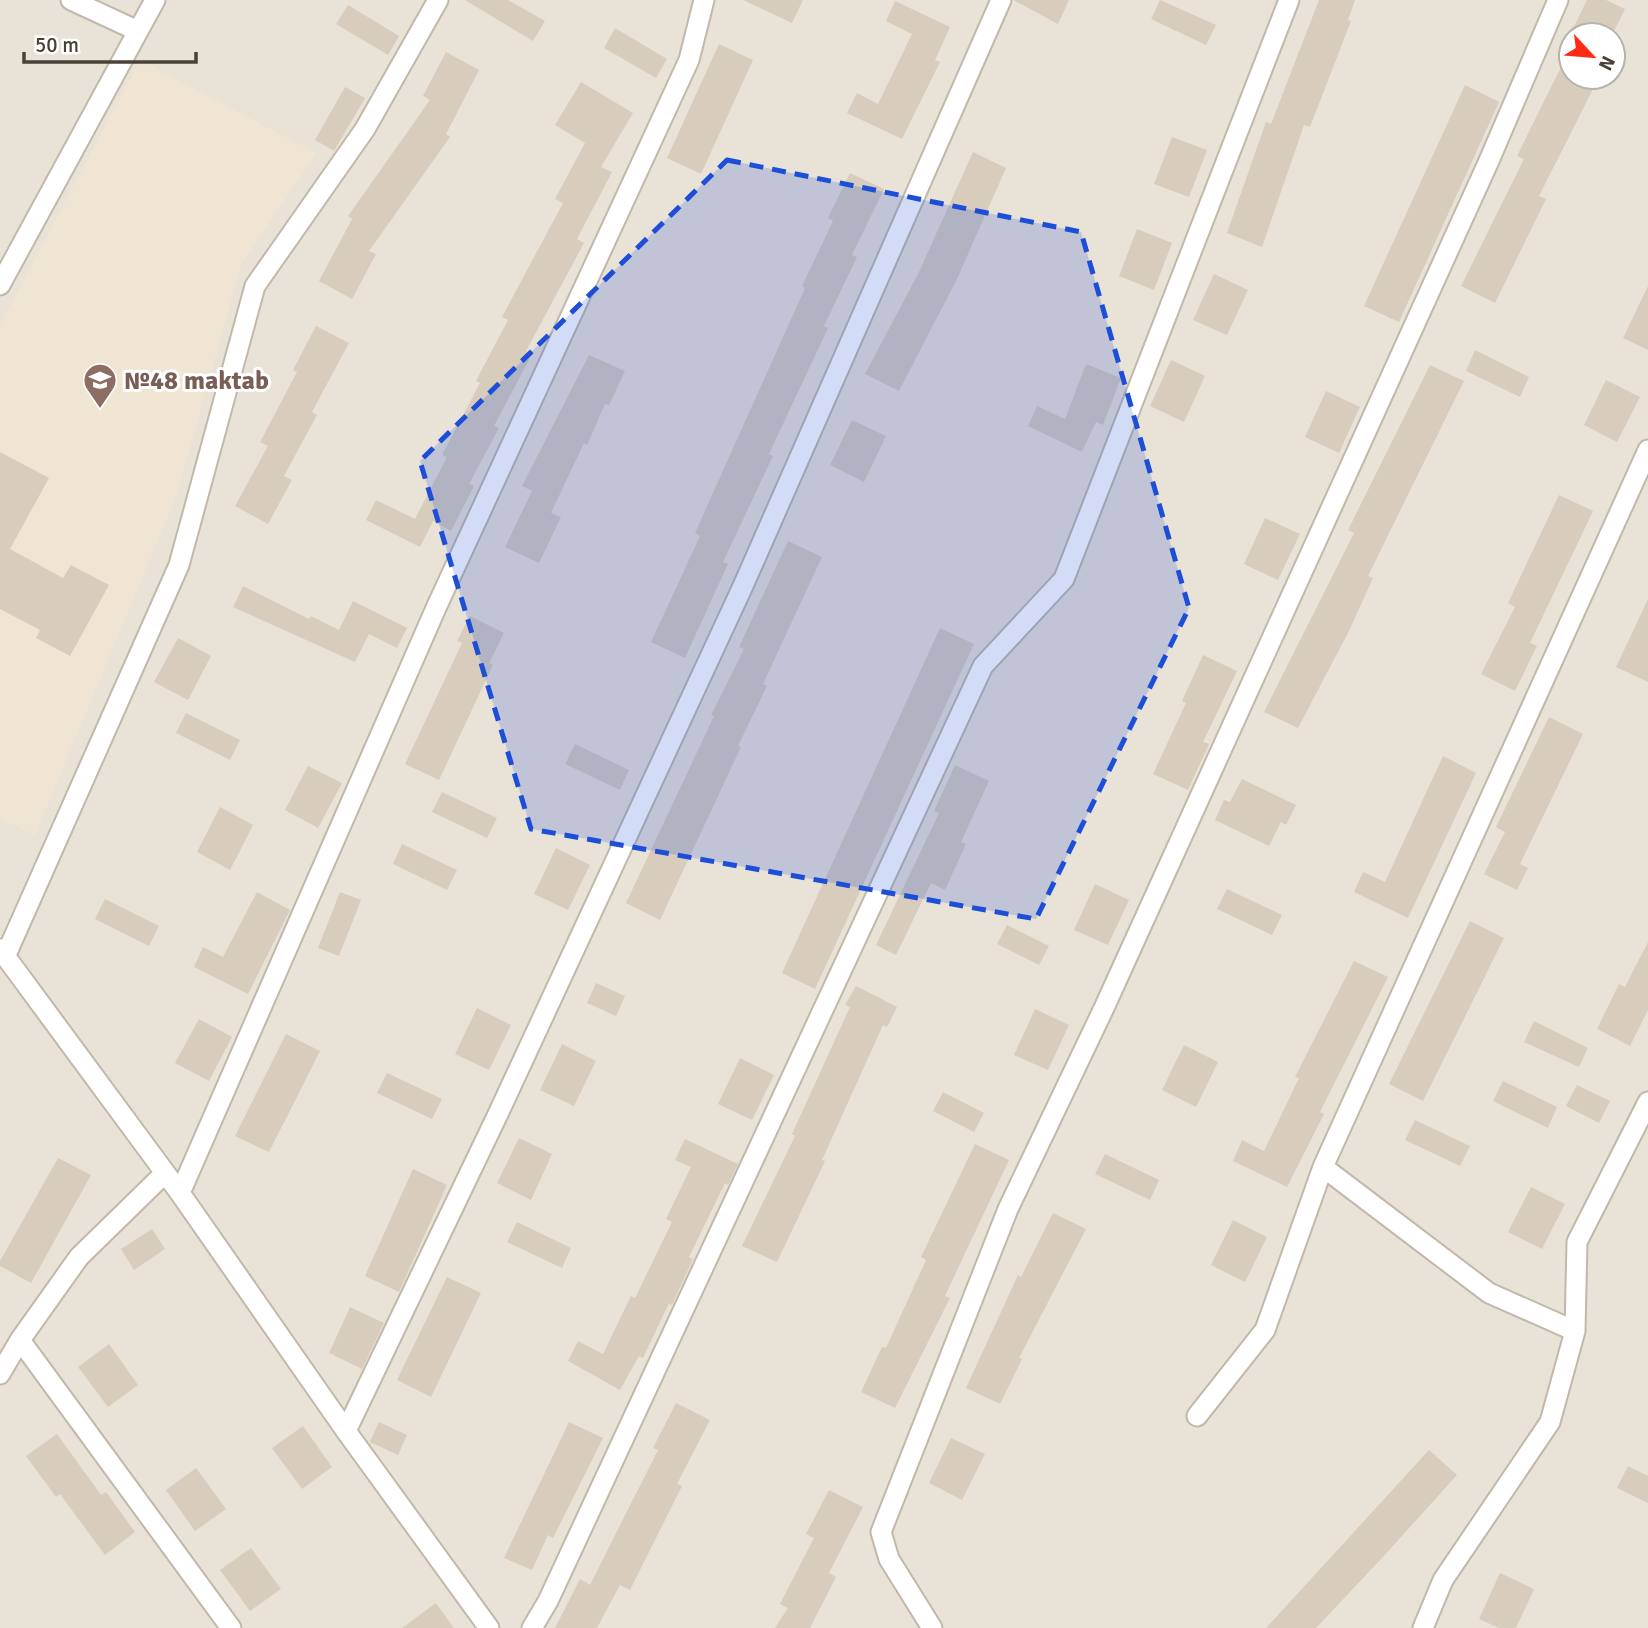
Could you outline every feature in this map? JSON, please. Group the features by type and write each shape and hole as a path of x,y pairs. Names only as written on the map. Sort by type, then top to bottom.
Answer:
{"street":[{"path":"71,0 138,32"},
{"path":"0,285 155,0"},
{"path":"438,0 365,129 255,286 179,565 3,953 180,1193 346,1431 489,1628"},
{"path":"180,1193 436,608 689,60 704,0"},
{"path":"346,1431 503,1102 743,586 1001,0"},
{"path":"532,1628 548,1601 984,666 1064,579 1289,0"},
{"path":"932,1628 889,1559 881,1532 1008,1209 1110,995 1488,163 1558,0"},
{"path":"1197,1416 1265,1330 1323,1167 1648,450"},
{"path":"1423,1628 1443,1580 1550,1422 1575,1331 1577,1242 1648,1102"},
{"path":"1323,1167 1489,1293 1575,1331"},
{"path":"0,1374 20,1340 79,1257 165,1173"},
{"path":"20,1340 231,1628"}],"highlighted area":[{"path":"727,160 1081,232 1189,608 1036,919 531,829 420,461"}],"shaded area":[{"path":"0,0 1648,0 1648,1628 0,1628"},
{"name":"№48 maktab","path":"140,60 316,153 241,265 177,495 35,835 0,819 0,325"}],"building":[{"path":"465,0 508,0 545,21 533,41"},
{"path":"743,0 803,0 792,23"},
{"path":"1013,0 1069,0 1058,24"},
{"path":"1160,0 1216,25 1206,45 1151,19"},
{"path":"1319,0 1355,0 1348,20 1351,21 1310,127 1304,125 1262,247 1227,233 1266,122 1271,124"},
{"path":"1587,0 1606,0 1625,9 1619,21 1577,21"},
{"path":"895,1 950,27 935,60 940,62 902,139 847,113 857,93 878,104 912,34 886,21"},
{"path":"348,5 399,36 388,55 336,24"},
{"path":"615,28 667,59 656,78 604,48"},
{"path":"719,44 753,60 701,174 667,158"},
{"path":"446,52 479,70 446,134 450,137 369,251 376,254 352,299 319,281 352,219 348,216 430,100 423,96"},
{"path":"1557,75 1557,91 1592,91 1539,196 1546,199 1495,303 1461,286 1524,159 1517,156"},
{"path":"581,82 633,113 601,167 612,172 577,239 584,243 526,351 532,354 494,426 499,428 469,484 474,486 451,531 433,521 420,547 366,520 376,500 415,519 447,457 442,455 480,383 476,381 508,320 502,317 563,203 555,199 585,143 555,125"},
{"path":"1465,85 1499,102 1399,322 1364,306"},
{"path":"345,87 365,98 334,151 315,140"},
{"path":"1172,137 1207,150 1189,197 1154,184"},
{"path":"973,152 1006,168 957,279 899,391 865,374 919,272"},
{"path":"850,173 884,189 852,255 857,257 824,326 828,328 769,454 773,456 723,562 728,564 685,658 651,642 700,536 695,533 805,288 802,286 833,221 828,218"},
{"path":"1137,229 1172,243 1154,290 1119,276"},
{"path":"1214,274 1248,290 1227,335 1193,320"},
{"path":"1648,286 1648,350 1623,338"},
{"path":"316,326 349,343 312,412 317,415 284,476 292,480 268,524 235,506 268,446 260,442 297,372 293,370"},
{"path":"1475,350 1529,377 1520,397 1466,371"},
{"path":"589,355 625,371 609,405 605,404 587,445 584,443 551,513 561,517 539,563 505,547 532,491 522,486"},
{"path":"1171,360 1205,376 1184,422 1150,406"},
{"path":"1086,364 1121,378 1103,425 1096,422 1082,452 1028,426 1037,406 1065,419"},
{"path":"1430,365 1464,381 1368,576 1373,578 1349,631 1298,728 1264,712 1354,533 1348,530"},
{"path":"1606,380 1640,397 1617,442 1584,425"},
{"path":"1326,391 1360,407 1339,453 1305,437"},
{"path":"852,420 886,436 864,482 830,465"},
{"path":"0,452 49,478 10,549 63,578 71,565 109,585 70,656 36,638 40,630 0,609"},
{"path":"1559,495 1593,511 1530,643 1537,646 1515,691 1481,674 1515,607 1508,603"},
{"path":"1265,518 1300,534 1278,580 1244,564"},
{"path":"788,541 822,557 763,684 767,686 738,746 741,747 660,920 626,903 714,716 711,715 744,649 739,647"},
{"path":"243,586 309,619 311,616 339,630 353,601 407,628 397,648 369,634 355,662 233,607"},
{"path":"1648,599 1648,682 1616,667"},
{"path":"470,616 504,633 489,663 493,665 439,780 405,764 462,643 457,641"},
{"path":"940,628 974,644 815,989 782,973"},
{"path":"178,638 211,656 188,700 154,682"},
{"path":"1203,655 1237,671 1203,742 1209,744 1188,790 1153,774 1186,703 1182,701"},
{"path":"186,713 240,740 230,760 176,733"},
{"path":"1549,717 1583,734 1520,864 1528,868 1517,890 1484,874 1505,832 1496,827"},
{"path":"575,744 629,770 620,790 565,764"},
{"path":"1443,756 1476,773 1408,918 1354,892 1363,872 1385,882"},
{"path":"955,765 989,781 961,842 966,844 945,890 931,883 896,955 876,945 939,813 934,811"},
{"path":"308,766 342,783 318,828 285,810"},
{"path":"1242,779 1296,805 1286,825 1281,822 1269,846 1215,820 1224,800 1230,802"},
{"path":"442,792 497,818 487,838 432,812"},
{"path":"220,807 253,825 230,870 197,852"},
{"path":"402,844 457,870 447,890 393,864"},
{"path":"556,848 590,865 568,910 534,894"},
{"path":"1095,884 1129,900 1108,945 1074,930"},
{"path":"1227,889 1282,915 1272,935 1217,909"},
{"path":"257,892 290,910 248,994 194,967 203,947 223,957"},
{"path":"340,892 361,900 339,956 318,948"},
{"path":"105,899 159,926 149,946 95,919"},
{"path":"1470,921 1504,938 1423,1101 1389,1084"},
{"path":"1007,925 1049,946 1039,965 997,944"},
{"path":"1648,942 1648,1010 1630,1046 1597,1029 1619,984 1625,987"},
{"path":"1354,961 1388,977 1320,1112 1324,1114 1287,1187 1233,1161 1242,1140 1264,1151 1299,1078 1295,1077"},
{"path":"596,983 625,996 616,1016 587,1003"},
{"path":"856,986 897,1007 887,1027 883,1025 822,1160 825,1161 777,1262 742,1246 795,1136 792,1134 850,1007 845,1005"},
{"path":"477,1008 511,1025 489,1070 455,1054"},
{"path":"1035,1009 1069,1025 1048,1070 1014,1055"},
{"path":"199,1019 232,1037 209,1081 175,1063"},
{"path":"1534,1021 1588,1048 1579,1067 1524,1042"},
{"path":"286,1034 320,1051 269,1152 235,1136"},
{"path":"562,1044 596,1061 574,1106 540,1090"},
{"path":"1184,1045 1218,1062 1196,1107 1162,1090"},
{"path":"740,1058 774,1075 752,1120 718,1104"},
{"path":"387,1073 442,1099 432,1119 377,1093"},
{"path":"1503,1081 1557,1107 1548,1128 1493,1101"},
{"path":"1577,1085 1610,1101 1599,1123 1566,1106"},
{"path":"943,1092 984,1113 974,1132 933,1111"},
{"path":"1415,1120 1470,1146 1460,1166 1405,1140"},
{"path":"519,1138 552,1154 531,1200 497,1183"},
{"path":"685,1139 738,1164 728,1185 725,1183 689,1257 693,1259 672,1305 669,1303 643,1358 639,1356 620,1390 568,1361 578,1341 603,1354 631,1296 635,1298 672,1222 666,1219 691,1167 675,1160"},
{"path":"975,1144 1009,1160 945,1296 950,1298 895,1408 861,1392 882,1347 886,1348 926,1260 921,1257"},
{"path":"1105,1154 1159,1180 1150,1200 1095,1174"},
{"path":"58,1158 91,1175 31,1283 0,1266 0,1261"},
{"path":"413,1169 447,1185 399,1292 365,1276"},
{"path":"1531,1187 1565,1204 1542,1249 1508,1232"},
{"path":"1053,1213 1086,1229 1019,1358 1022,1359 1000,1404 966,1388 1018,1275 1021,1277"},
{"path":"1233,1220 1267,1237 1245,1282 1211,1265"},
{"path":"517,1222 571,1248 562,1268 507,1242"},
{"path":"152,1229 165,1249 134,1270 121,1249"},
{"path":"447,1277 481,1293 431,1397 397,1380"},
{"path":"350,1307 384,1323 362,1369 329,1353"},
{"path":"109,1344 138,1385 108,1407 78,1367"},
{"path":"676,1403 710,1420 677,1484 682,1486 630,1590 620,1585 597,1628 555,1628 580,1579 590,1585 658,1450 653,1448"},
{"path":"379,1422 407,1435 398,1455 370,1442"},
{"path":"569,1422 603,1438 553,1538 548,1535 532,1570 504,1558"},
{"path":"303,1426 332,1467 302,1489 272,1448"},
{"path":"57,1434 101,1495 106,1492 135,1532 105,1555 60,1494 56,1497 26,1456"},
{"path":"951,1438 985,1454 962,1500 929,1483"},
{"path":"1429,1450 1457,1475 1382,1558 1316,1628 1266,1628"},
{"path":"1628,1466 1648,1476 1648,1503 1617,1488"},
{"path":"196,1468 226,1509 195,1531 166,1490"},
{"path":"829,1490 863,1507 829,1573 836,1577 810,1628 775,1628 788,1608 780,1604 814,1538 806,1534"},
{"path":"251,1548 281,1589 250,1611 220,1570"},
{"path":"1500,1573 1534,1589 1516,1628 1499,1628 1479,1619"},
{"path":"436,1603 454,1628 402,1628"}],"place":[{"name":"№48 maktab","path":"100,410"}]}
